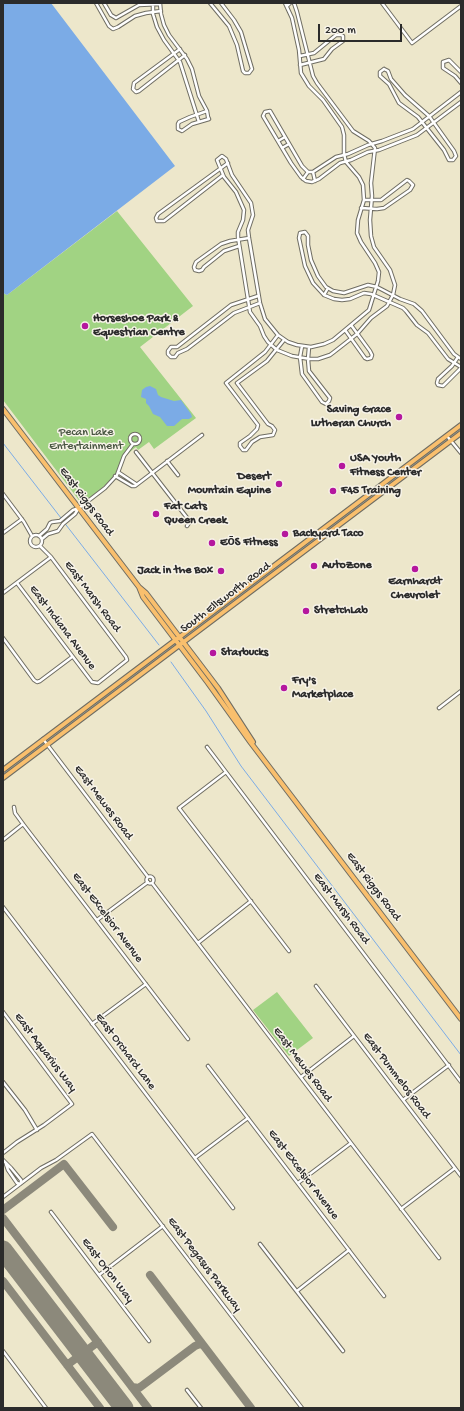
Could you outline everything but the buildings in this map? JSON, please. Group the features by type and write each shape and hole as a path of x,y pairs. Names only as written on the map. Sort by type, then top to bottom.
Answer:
{"main road":[{"name":"East Riggs Road","path":"3,409 218,688 268,766"},
{"name":"South Ellsworth Road","path":"3,770 461,425"},
{"name":"South Ellsworth Road","path":"3,778 461,433"},
{"path":"368,495 372,500"},
{"path":"310,538 314,544"},
{"name":"East Riggs Road","path":"139,587 142,596 174,640 461,1019"}],"street":[{"path":"96,3 109,26 113,29 135,16 161,11"},
{"path":"104,3 111,15 116,18 139,5 160,3 167,30 185,55 192,69 199,96 207,111 209,120 189,125 182,131 178,129 179,122 207,111"},
{"path":"210,3 225,20 232,32 237,45 243,71 245,73 249,73 252,69 241,32 221,3"},
{"path":"290,3 286,4 292,18 300,56 301,73 309,86 323,100 342,127 345,140 344,154 346,162 361,181 364,190 364,200 358,220 357,233 379,272 377,287 369,310 329,342 318,346 309,347 292,344 278,335 265,319 258,296 248,238 248,230 252,215 251,202 232,175 228,163 224,157 220,157 217,160 223,175 236,192 244,210 243,220 238,232 250,312 260,326 270,345 277,350 287,355 308,359 318,359 330,355 357,334 371,318 387,306 393,295 395,285 392,275 376,251 372,242 370,227 372,201 370,183 375,150 372,143 349,127 317,83 310,63 294,3"},
{"path":"382,3 412,43 461,6"},
{"path":"153,4 155,21 160,35 179,60 199,122"},
{"path":"300,56 308,55 316,51 336,35 342,36 343,41 332,48 324,59 300,65"},
{"path":"180,49 134,83 133,89 135,91 139,91 185,55"},
{"path":"461,72 449,60 443,62 443,68 455,76 461,83"},
{"path":"384,69 388,71 391,79 398,88 429,116 454,151 456,156 454,160 449,160 444,150 418,117 400,103 389,84 380,76 381,70 384,69"},
{"path":"461,92 422,122 409,130 334,158 313,172 308,172 302,166 270,111 263,113 263,116 291,163 303,179 309,182 315,181 337,165 368,152 414,137 461,102"},
{"path":"278,141 285,137"},
{"path":"282,148 289,144"},
{"path":"223,175 164,221 159,222 157,220 156,218 158,214 228,163"},
{"path":"303,179 308,172"},
{"path":"313,172 315,181"},
{"path":"361,208 371,209 386,207 412,188 412,185 407,180 383,199 372,201 364,200"},
{"path":"377,287 365,285 344,292 333,291 328,288 323,284 318,276 311,260 308,236 302,232 299,236 302,256 309,275 317,288 324,295 342,300 350,299 364,293 375,293 406,311 418,325 428,333 448,359 454,363 461,367 443,386 438,385 438,379 454,363 459,358 418,307 377,287"},
{"path":"239,246 224,251 202,270 198,271 194,267 196,262 221,244 248,238"},
{"path":"317,288 323,284"},
{"path":"324,295 328,288"},
{"path":"258,296 229,306 177,347 171,347 168,354 171,357 175,357 178,353 187,349 234,313 260,303"},
{"path":"345,330 365,358 371,358 372,353 351,325"},
{"path":"278,335 265,352 226,382 258,425 257,429 250,436 240,442 240,446 243,450 248,448 257,438 273,435 275,430 268,424 237,383 267,361 284,340"},
{"path":"302,346 300,357 302,374 322,402 326,404 330,398 310,373 308,359 309,347"},
{"path":"115,476 132,486 202,435"},
{"path":"446,436 461,453"},
{"path":"40,546 42,539 48,534 58,531 79,508 105,488 118,472 124,456 133,444"},
{"path":"136,452 188,519 189,523 187,526"},
{"path":"167,461 178,474"},
{"path":"118,472 136,484"},
{"path":"126,483 128,479"},
{"name":"East Marsh Road","path":"3,494 22,519 32,536 30,539 31,545 34,548 40,546 51,557 126,657 127,660 95,684"},
{"path":"39,536 52,522 60,520 73,510 79,508"},
{"path":"3,533 22,519"},
{"path":"32,536 36,535 42,539"},
{"path":"3,593 51,557"},
{"name":"East Indiana Avenue","path":"17,583 72,657 89,679 95,684"},
{"path":"3,638 37,682 72,657"},
{"path":"439,708 461,691"},
{"name":"East Mewes Road","path":"43,739 148,877 153,878 152,882 439,1258"},
{"name":"East Marsh Road","path":"207,747 461,1082"},
{"path":"226,772 179,808 289,951"},
{"name":"East Excelsior Avenue","path":"14,807 15,813 188,1039"},
{"path":"3,840 24,824"},
{"path":"148,877 148,882"},
{"path":"97,920 148,882 152,882"},
{"path":"198,943 251,901"},
{"name":"East Orchard Lane","path":"3,907 233,1208"},
{"path":"92,1024 146,984"},
{"name":"East Pummelos Road","path":"316,986 461,1176"},
{"name":"East Aquarius Way","path":"3,1012 72,1104 37,1130"},
{"path":"300,1077 354,1036"},
{"path":"403,1100 449,1065"},
{"name":"East Excelsior Avenue","path":"208,1066 384,1296"},
{"path":"3,1082 25,1110 37,1130 17,1142 3,1154"},
{"path":"195,1158 248,1118"},
{"name":"East Pegasus Parkway","path":"21,1184 41,1168 62,1156 92,1134 301,1408"},
{"path":"298,1183 351,1143"},
{"path":"3,1197 21,1184 21,1180 4,1162"},
{"path":"401,1209 455,1168"},
{"name":"East Orion Way","path":"50,1212 149,1341"},
{"path":"99,1275 163,1226"},
{"path":"260,1244 343,1351"},
{"path":"297,1291 349,1250"},
{"path":"3,1351 46,1408"},
{"path":"187,1390 200,1408"},
{"path":"40,1408 44,1405"}],"green space":[{"name":"Horseshoe Park & Equestrian Centre","path":"117,211 193,306 140,347 196,418 154,449 149,442 138,450 136,447 126,456 118,475 112,483 109,481 81,503 3,400 3,293 7,295"},
{"path":"277,992 313,1038 289,1056 253,1010"}],"water":[{"path":"3,3 51,3 175,166 7,295 3,293"},
{"path":"150,386 156,389 158,395 161,397 174,401 181,400 192,417 189,419 182,419 174,426 167,426 160,417 153,414 146,403 146,399 141,397 142,390"}],"waterway":[{"path":"3,443 61,518"},
{"path":"63,521 159,645"},
{"path":"171,662 206,711 241,766 461,1055"}],"taxiway":[{"path":"3,1210 64,1164 113,1227"},
{"path":"3,1218 148,1408"},
{"path":"150,1275 251,1408"},
{"path":"3,1281 100,1408"},
{"path":"67,1365 98,1342"},
{"path":"132,1387 139,1388 195,1346 200,1344 203,1345"}],"runway":[{"path":"3,1250 124,1408"}],"place":[{"name":"Horseshoe Park & Equestrian Centre","path":"85,326"},
{"name":"Saving Grace Lutheran Church","path":"399,417"},
{"name":"USA Youth Fitness Center","path":"342,466"},
{"name":"Desert Mountain Equine","path":"279,484"},
{"name":"F45 Training","path":"333,491"},
{"name":"Fat Cats Queen Creek","path":"156,514"},
{"name":"Backyard Taco","path":"285,534"},
{"name":"EōS Fitness","path":"212,543"},
{"name":"AutoZone","path":"314,566"},
{"name":"Earnhardt Chevrolet","path":"415,569"},
{"name":"Jack in the Box","path":"221,571"},
{"name":"StretchLab","path":"306,611"},
{"name":"Starbucks","path":"213,653"},
{"name":"Fry's Marketplace","path":"284,688"}],"park label":[{"name":"Pecan Lake Entertainment","path":"86,440"}]}
